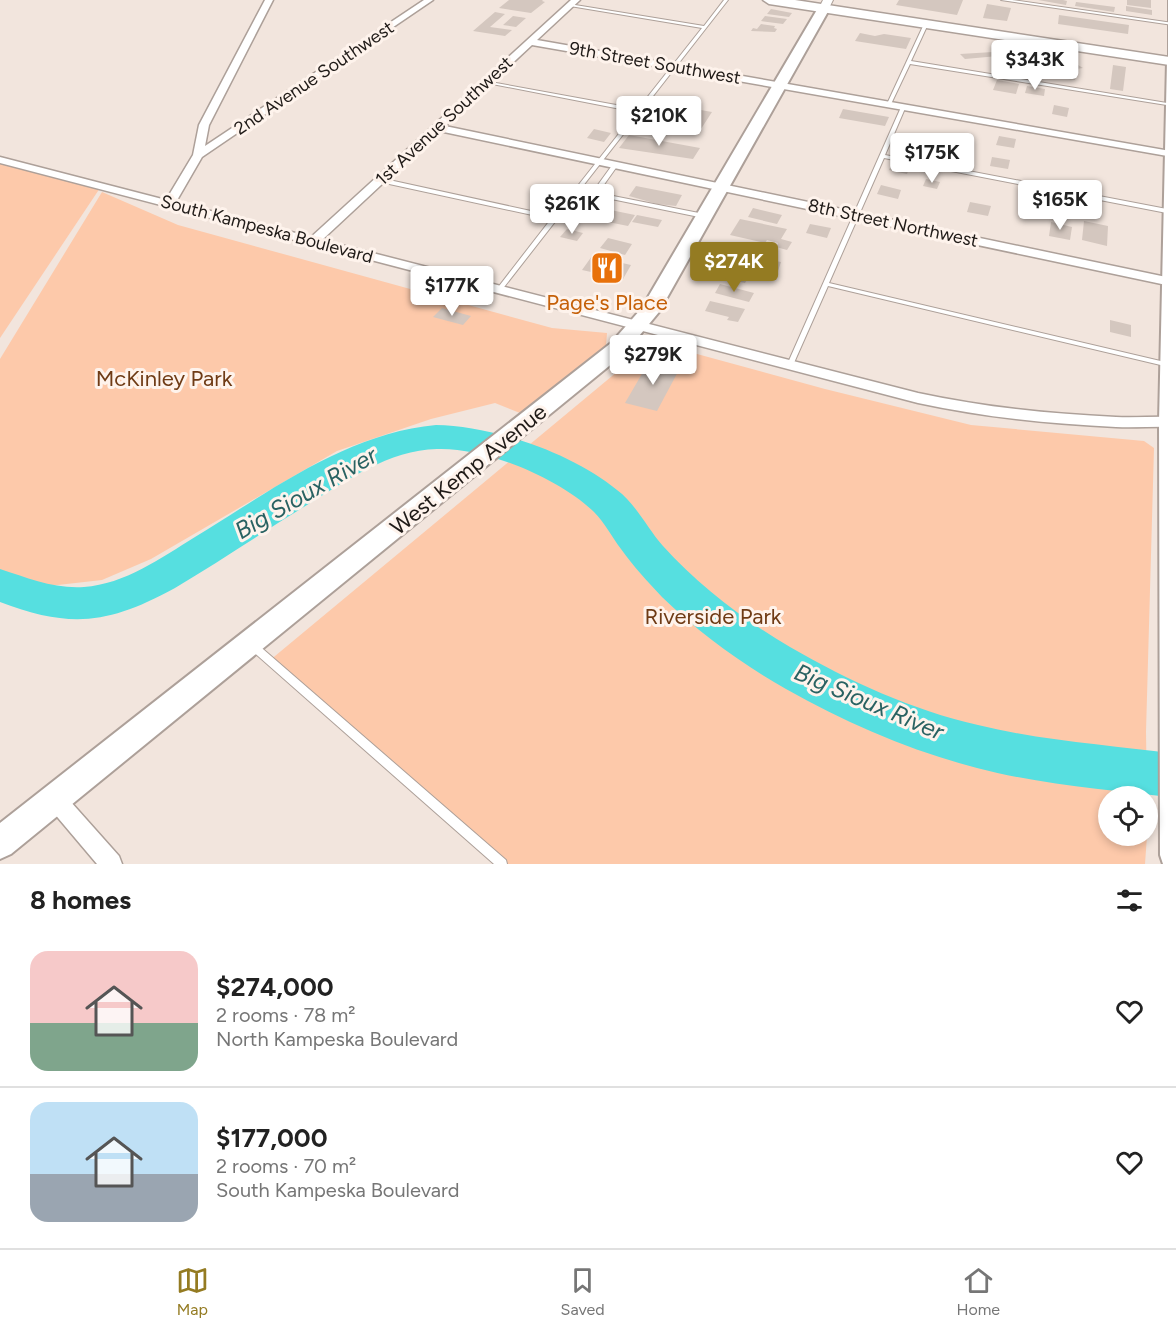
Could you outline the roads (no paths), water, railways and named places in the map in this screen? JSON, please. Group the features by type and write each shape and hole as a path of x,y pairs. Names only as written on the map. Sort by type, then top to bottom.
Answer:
{"main road":[{"path":"769,0 826,4 926,24 1175,62 1172,212 1174,236 1170,365 1173,422 1176,855"},
{"name":"West Kemp Avenue","path":"0,843 618,348 638,326 826,4"}],"street":[{"path":"169,204 198,155 204,125 269,0"},
{"name":"2nd Avenue Southwest","path":"198,155 429,0"},
{"path":"1173,0 1175,62"},
{"name":"1st Avenue Southwest","path":"313,241 573,3"},
{"name":"9th Street Southwest","path":"531,42 1173,154"},
{"name":"8th Street Northwest","path":"437,128 1171,282"},
{"name":"South Kampeska Boulevard","path":"0,160 918,399 1001,414 1119,422 1173,422"},
{"path":"55,799 111,864"}],"lane":[{"path":"499,290 726,0"},
{"path":"1003,0 1173,24"},
{"path":"573,3 704,27"},
{"path":"888,104 926,24"},
{"path":"908,62 1174,112"},
{"path":"486,82 640,111"},
{"path":"790,365 904,106"},
{"path":"882,156 1172,212"},
{"path":"615,165 594,194 704,216"},
{"path":"380,180 554,218"},
{"path":"826,284 1170,365"},
{"path":"250,643 502,864"}],"waterway":[{"name":"Big Sioux River","path":"0,585 35,598 59,603 84,604 114,598 161,577 297,493 369,453 419,438 453,437 512,451 554,469 591,489 610,504 637,542 662,571 690,597 750,644 830,691 921,730 979,747 1052,760 1176,776"}],"place":[{"name":"Page's Place","path":"607,268"}],"park label":[{"name":"McKinley Park","path":"164,378"},
{"name":"Riverside Park","path":"713,616"}]}
